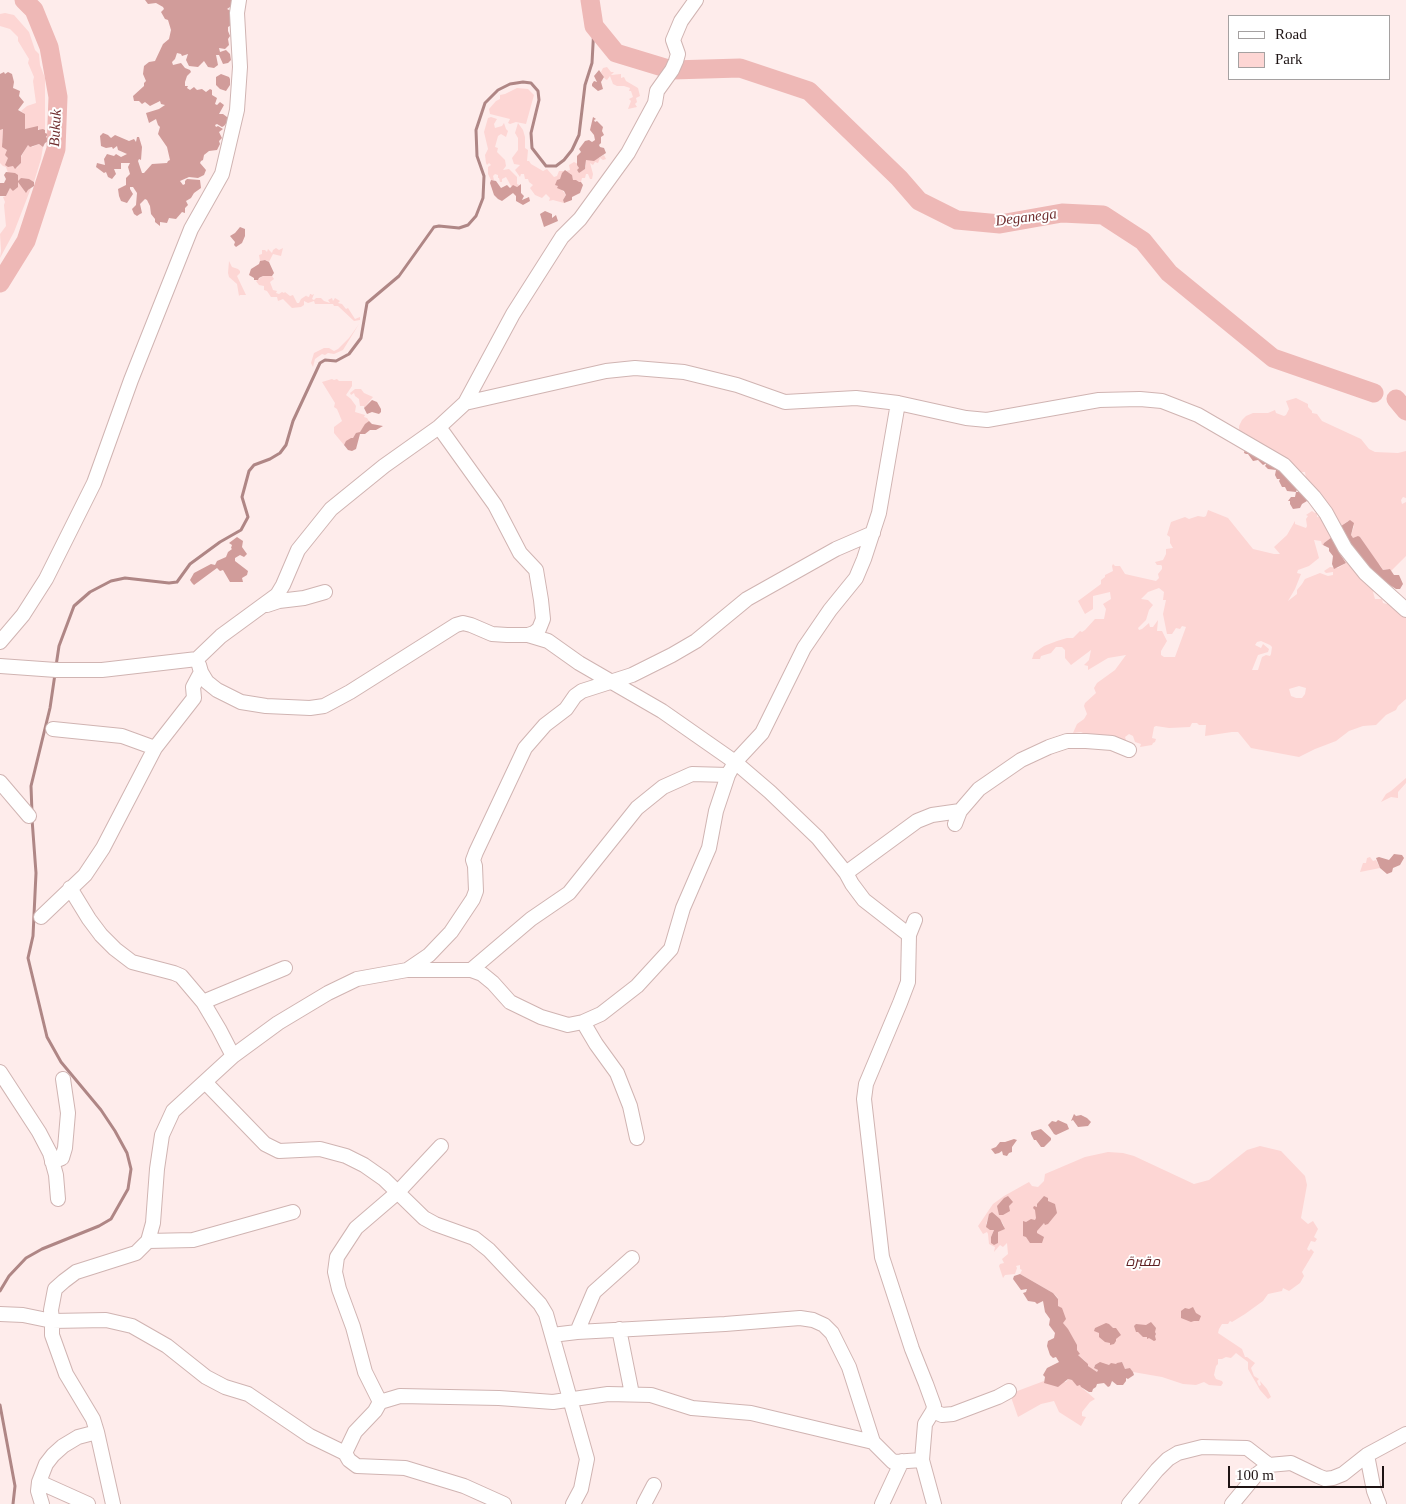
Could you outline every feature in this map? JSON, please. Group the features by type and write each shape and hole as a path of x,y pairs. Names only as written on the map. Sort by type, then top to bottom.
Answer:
{"street":[{"path":"0,642 23,615 46,579 94,483 131,380 191,229 222,174 237,110 240,67 237,13 239,0"},
{"path":"194,698 193,687 199,666 222,636 277,595 298,550 331,509 384,466 439,427 465,403 513,314 562,237 580,219 628,153 655,103 657,91 676,61 678,54 673,40 681,22 696,0"},
{"path":"465,403 606,371 635,368 684,372 737,385 785,402 856,398 898,403 966,418 987,420 1099,400 1140,399 1162,401 1198,415 1284,465 1322,508 1345,548 1360,566 1406,610"},
{"path":"113,1504 98,1432 64,1367 52,1336 51,1310 55,1289 76,1272 136,1253 148,1241 152,1223 162,1135 173,1111 234,1056 278,1023 357,978 407,970 471,970 482,974 493,983 510,1002 541,1017 568,1025 583,1022 601,1014 638,986 671,949 683,908 709,848 716,811 731,768 762,733 804,648 830,610 856,578 879,513 898,403"},
{"path":"439,427 495,505 520,553 536,570 542,620 552,644"},
{"path":"407,970 429,955 452,932 473,899 476,891 476,881 473,860 524,748 545,725 566,709 575,696 582,691 632,675 672,655 696,641 747,599 836,549 873,533"},
{"path":"262,608 279,601 304,598 325,592"},
{"path":"528,635 539,629 542,620"},
{"path":"199,666 208,682 217,690 241,702 266,706 310,708 324,706 377,676 456,625 463,623 471,624 494,634 528,635 552,644 579,663 662,711 731,768 802,821 846,873 864,900 909,935"},
{"path":"0,666 56,670 102,670 199,666"},
{"path":"41,917 85,875 103,848 155,748 194,698 202,692 217,690"},
{"path":"53,729 122,736 155,748"},
{"path":"846,873 918,821 932,815 957,818 979,789 1021,760 1049,747 1067,742 1086,741 1112,743 1129,750"},
{"path":"471,970 531,919 569,893 637,808 663,787 692,774 731,768"},
{"path":"0,782 29,816"},
{"path":"70,888 89,919 115,949 132,962 181,976 203,1002 234,1056"},
{"path":"915,920 909,935 908,982 866,1084 864,1099 882,1257 912,1349 934,1406 925,1424 922,1460 934,1504"},
{"path":"203,1002 285,968"},
{"path":"583,1022 617,1073 630,1106 637,1138"},
{"path":"0,1072 39,1132 56,1175 58,1199"},
{"path":"52,1162 62,1158 65,1148 68,1113 63,1078"},
{"path":"206,1082 265,1144 279,1151 320,1149 346,1156 384,1179 424,1218 474,1238 489,1250 540,1304 546,1314 587,1459 581,1488 573,1504"},
{"path":"380,1402 365,1372 335,1272 338,1257 356,1228 398,1192 441,1146"},
{"path":"148,1241 193,1240 293,1212"},
{"path":"577,1332 594,1292 632,1258"},
{"path":"0,1314 23,1315 52,1321 106,1320 132,1326 167,1346 206,1377 224,1387 248,1394 310,1436 345,1453 349,1460 358,1466 405,1468 464,1486 504,1504"},
{"path":"552,1335 800,1318 813,1320 824,1324 832,1332 849,1367 873,1442"},
{"path":"619,1329 632,1394"},
{"path":"933,1411 942,1415 953,1414 1009,1391"},
{"path":"345,1453 355,1432 375,1411 380,1402 400,1396 490,1398 553,1402 608,1394 632,1394 651,1395 692,1408 751,1413 873,1442 882,1448 894,1462 922,1460"},
{"path":"42,1504 38,1491 39,1482 46,1464 63,1446 78,1437 98,1432"},
{"path":"1232,1504 1256,1475 1269,1464 1290,1463 1325,1479 1333,1478 1343,1474 1367,1455 1406,1434"},
{"path":"1128,1504 1168,1459 1178,1453 1202,1446 1247,1448 1269,1464"},
{"path":"1367,1455 1374,1491 1379,1504"},
{"path":"882,1504 902,1461"},
{"path":"39,1482 88,1504"},
{"path":"644,1504 654,1485"}],"green space":[{"path":"0,14 14,15 29,32 35,50 39,54 40,65 45,78 45,130 40,131 38,128 30,128 23,136 30,140 32,147 39,144 43,147 41,159 34,182 30,180 24,189 25,192 31,188 14,232 0,258 0,234 6,226 3,197 6,196 10,188 14,191 6,167 0,163 0,130 3,129 2,143 8,149 7,162 17,168 21,163 21,157 28,144 18,136 25,126 25,114 21,111 27,106 36,103 34,77 28,63 29,59 18,41 18,37 10,29 0,26"},
{"path":"607,67 611,72 614,72 611,75 621,74 621,78 624,77 626,81 638,88 640,96 636,98 637,102 635,104 637,107 628,109 631,101 629,99 633,97 631,91 629,91 630,88 613,84 610,76 607,80 605,79 601,72 603,68"},
{"path":"517,88 528,89 534,95 526,124 516,122 510,124 508,123 510,119 490,114 489,109 500,99 500,95"},
{"path":"488,118 497,119 494,124 495,128 502,126 504,123 508,131 506,137 501,134 498,136 495,147 498,148 497,152 505,160 506,166 503,170 509,169 517,177 517,184 519,185 517,187 511,186 506,177 500,182 498,175 495,174 493,176 494,180 491,180 488,174 488,167 491,165 486,163 485,155 488,149 484,132"},
{"path":"518,123 525,137 525,148 528,150 527,161 543,171 547,169 554,177 557,176 559,171 564,171 558,185 566,195 563,200 564,203 553,200 549,201 550,198 546,194 542,198 535,195 530,188 533,185 528,179 525,179 524,174 521,174 520,177 515,170 520,165 514,164 512,158 518,150 518,138 515,133"},
{"path":"604,155 606,159 600,158 598,163 595,162 593,165 590,163 593,174 592,179 586,174 585,178 582,178 579,183 573,180 571,174 566,171 570,170 569,165 574,162 578,164 579,168 577,171 584,170 586,160 599,158"},
{"path":"276,248 279,250 283,248 281,256 273,254 269,262 266,260 260,261 259,255 262,254 262,250 267,252 268,249 272,253"},
{"path":"229,261 232,267 240,271 237,276 246,295 239,296 237,284 229,277"},
{"path":"263,276 272,276 274,279 270,282 273,290 279,294 285,292 290,296 293,295 297,303 307,295 309,297 310,294 314,294 312,299 314,300 321,298 330,303 328,300 332,298 333,301 335,298 340,301 338,303 342,304 346,309 348,308 355,319 360,317 360,320 354,321 338,306 333,304 315,304 314,301 308,303 304,301 304,305 301,307 292,308 283,299 278,301 277,297 271,297 264,290 264,286 259,285 256,281"},
{"path":"359,324 343,350 334,354 322,354 315,359 313,367 311,363 314,353 324,348 334,351 338,349"},
{"path":"332,379 352,381 352,386 346,395 356,406 355,412 365,415 364,417 369,421 359,433 344,445 334,433 334,427 342,421 337,409 334,407 335,403 322,382"},
{"path":"355,389 361,389 364,393 373,397 364,408 364,406 360,406 359,399 354,393 351,395 350,393"},
{"path":"1296,398 1308,404 1312,413 1317,414 1322,421 1361,439 1369,449 1375,452 1398,453 1406,451 1406,498 1403,497 1401,500 1402,504 1406,502 1406,556 1391,571 1390,569 1383,570 1360,537 1353,539 1351,535 1354,526 1348,521 1341,526 1326,505 1324,498 1306,479 1305,472 1298,472 1239,430 1242,420 1253,413 1268,413 1275,410 1276,413 1286,415 1289,409 1286,401"},
{"path":"1208,510 1228,518 1253,549 1280,554 1274,547 1287,535 1295,521 1295,524 1306,528 1308,516 1306,515 1312,511 1317,512 1317,517 1321,516 1332,537 1323,545 1321,541 1314,540 1319,558 1309,566 1298,570 1297,573 1301,574 1288,601 1297,594 1297,590 1305,579 1320,573 1328,576 1333,575 1333,572 1326,573 1324,571 1330,567 1338,568 1346,563 1340,554 1341,552 1375,590 1373,592 1375,599 1382,599 1383,603 1387,604 1387,602 1406,616 1406,699 1396,710 1386,715 1376,725 1363,726 1349,731 1336,741 1299,757 1251,748 1238,732 1205,736 1206,725 1199,725 1197,723 1192,723 1190,727 1169,728 1156,726 1154,727 1152,738 1156,739 1155,742 1152,745 1140,747 1141,744 1135,742 1133,736 1129,734 1125,737 1127,743 1118,738 1081,732 1073,733 1077,724 1087,714 1084,706 1096,693 1094,688 1097,683 1115,670 1126,655 1108,658 1088,670 1088,666 1084,665 1089,660 1091,650 1071,665 1065,658 1065,650 1062,647 1056,647 1051,653 1041,656 1040,659 1032,659 1034,653 1044,646 1057,641 1073,638 1080,631 1085,630 1095,619 1104,619 1106,609 1103,604 1111,599 1110,592 1093,596 1093,609 1085,614 1078,601 1101,584 1101,580 1105,575 1113,571 1113,564 1120,566 1125,574 1156,581 1159,578 1158,574 1162,566 1157,565 1155,562 1163,560 1166,549 1173,548 1170,543 1170,537 1167,535 1171,522 1185,517 1189,519 1206,516","holes":["1159,588 1164,592 1163,600 1166,600 1163,614 1167,634 1172,634 1176,628 1186,627 1175,657 1164,657 1161,655 1161,651 1167,641 1162,631 1157,631 1158,620 1153,627 1150,627 1149,623 1142,629 1139,630 1138,628 1146,620 1149,610 1153,605 1148,600 1141,599 1148,592","1261,641 1270,645 1272,647 1271,654 1270,656 1262,657 1258,670 1252,670 1258,655 1268,652 1269,649 1263,644 1261,648 1255,645","1299,686 1306,688 1302,698 1291,696 1289,689"]},
{"path":"1406,778 1406,783 1398,792 1398,798 1391,797 1381,802 1386,794"},
{"path":"1370,857 1373,861 1376,860 1380,868 1360,872 1363,863 1366,863 1367,858"},
{"name":"مقبرة","path":"1260,1146 1281,1151 1305,1176 1307,1185 1301,1218 1308,1224 1313,1221 1318,1229 1314,1237 1317,1239 1315,1242 1311,1241 1307,1249 1309,1251 1311,1249 1314,1252 1302,1272 1304,1276 1300,1283 1289,1291 1283,1288 1282,1291 1268,1294 1263,1301 1245,1314 1232,1322 1230,1321 1228,1324 1222,1324 1219,1329 1218,1333 1242,1349 1245,1357 1255,1363 1251,1368 1254,1376 1259,1379 1257,1381 1259,1386 1261,1385 1260,1381 1267,1389 1271,1397 1268,1399 1260,1390 1248,1369 1248,1362 1236,1353 1231,1358 1218,1359 1214,1375 1216,1379 1222,1381 1221,1386 1209,1385 1204,1382 1196,1385 1183,1384 1162,1377 1133,1372 1130,1368 1125,1370 1122,1362 1116,1365 1095,1365 1094,1367 1098,1370 1094,1372 1078,1355 1063,1323 1057,1303 1058,1298 1053,1293 1020,1274 1022,1270 1020,1265 1016,1266 1015,1274 1005,1275 1003,1278 999,1266 1004,1263 1002,1259 1008,1254 1007,1243 1003,1247 1000,1245 994,1252 995,1247 989,1244 987,1232 983,1234 978,1226 993,1204 1004,1196 1029,1182 1032,1186 1038,1187 1044,1181 1045,1174 1085,1157 1108,1152 1123,1153 1134,1156 1194,1184 1209,1180 1247,1150","holes":["989,1216 1002,1222 1004,1229 998,1232 997,1241 991,1243 994,1230 986,1224"]},
{"path":"1068,1379 1081,1385 1095,1399 1082,1412 1082,1416 1086,1417 1081,1426 1059,1412 1054,1401 1041,1404 1018,1417 1012,1400 1012,1393 1044,1381 1044,1383 1066,1382"}],"shaded area":[{"path":"145,0 233,0 233,5 227,9 233,12 233,24 228,27 229,45 225,49 219,48 220,52 226,50 230,54 231,60 223,64 219,55 216,55 218,65 214,68 208,67 204,61 198,67 189,66 186,60 188,54 182,56 177,53 172,62 173,65 181,63 190,70 191,72 185,82 185,86 188,86 187,88 190,90 194,87 197,90 202,89 206,92 210,89 212,90 212,95 217,98 215,104 217,105 220,102 224,105 219,114 223,114 229,120 222,127 217,124 215,125 223,129 219,132 222,138 219,141 220,144 217,150 209,151 204,155 200,163 206,170 204,175 198,178 189,177 180,181 183,185 187,179 200,180 201,188 186,201 188,205 185,208 185,213 182,212 176,219 169,218 167,223 160,222 160,226 155,222 150,206 145,199 140,204 142,213 137,216 134,214 132,209 136,205 137,193 133,187 130,187 133,194 127,203 121,201 118,189 126,185 126,178 130,174 128,167 130,163 121,163 121,169 114,169 116,174 112,179 108,177 106,172 104,173 96,167 97,163 105,165 104,159 107,154 114,156 116,154 121,157 127,154 118,150 117,146 113,149 112,147 106,148 101,146 100,136 103,133 111,138 115,135 129,141 134,139 136,142 137,137 139,137 142,147 141,160 139,159 138,161 142,173 152,164 167,163 170,160 167,147 158,134 160,127 156,119 149,123 146,113 165,105 161,104 160,101 150,106 145,102 142,104 139,101 134,101 133,96 144,86 146,81 143,74 144,66 149,62 155,61 163,44 169,39 171,30 168,20 165,19 161,12 164,9 163,7 156,3 148,4"},
{"path":"599,70 604,77 601,82 603,89 598,91 592,84 594,81 597,82 594,76"},
{"path":"4,72 5,74 8,72 12,74 13,88 20,91 19,96 24,102 18,110 25,114 25,129 38,126 38,130 45,130 45,133 48,134 46,137 50,140 43,147 39,144 30,147 28,145 21,156 21,163 15,169 13,166 8,167 5,165 8,158 5,155 7,150 2,147 3,129 0,130 0,74"},
{"path":"221,74 230,79 230,85 226,91 216,85 216,77"},
{"path":"593,117 596,119 594,120 595,122 597,121 603,127 604,135 601,137 599,145 604,148 606,153 594,161 586,160 585,169 579,173 577,170 579,168 577,156 581,152 579,149 585,141 589,140 592,142 595,140 590,130"},
{"path":"565,170 572,175 573,180 581,182 583,185 580,193 572,197 572,200 564,203 563,200 566,195 564,191 555,185"},
{"path":"6,172 18,175 18,181 21,178 29,179 34,182 34,186 26,193 18,182 18,187 13,191 10,188 6,196 0,196 0,183 4,183"},
{"path":"491,180 496,181 501,188 507,185 510,188 513,185 517,187 521,184 521,193 524,196 522,200 529,197 530,201 523,205 516,201 516,196 513,193 502,201 498,199 494,195 490,183"},
{"path":"545,211 552,214 552,218 556,215 558,221 544,227 540,214"},
{"path":"240,227 245,229 245,236 242,243 236,247 234,245 235,242 230,236"},
{"path":"265,260 269,262 274,273 272,276 263,276 258,280 254,280 249,275 251,269 259,264 260,261"},
{"path":"372,400 377,402 381,409 379,414 372,412 367,414 364,408"},
{"path":"369,421 372,424 383,426 376,430 370,430 365,434 360,434 356,449 348,450 344,445 346,441 360,432"},
{"path":"1245,448 1279,469 1298,487 1296,492 1287,491 1285,487 1282,487 1280,479 1277,479 1275,475 1276,470 1268,469 1265,466 1267,463 1263,465 1258,460 1253,461 1248,454 1244,453"},
{"path":"1296,492 1302,492 1308,499 1300,508 1293,509 1290,501 1288,501 1291,497 1295,497"},
{"path":"1350,520 1354,523 1351,535 1353,538 1360,537 1383,570 1390,569 1394,575 1399,575 1403,584 1400,589 1396,589 1385,582 1362,563 1342,532 1341,526"},
{"path":"237,537 243,541 242,547 247,554 244,557 240,555 235,558 235,561 248,571 247,575 242,578 243,582 230,582 223,570 220,571 217,568 194,585 190,580 194,573 211,564 215,565 217,561 226,557 232,549 232,545 229,543"},
{"path":"1332,537 1336,541 1338,550 1341,552 1340,554 1346,563 1334,569 1332,564 1333,556 1329,548 1323,545"},
{"path":"1394,854 1402,855 1404,858 1400,865 1393,868 1392,872 1387,874 1380,868 1376,858 1389,860"},
{"path":"1074,1114 1076,1116 1081,1115 1091,1122 1088,1126 1078,1127 1073,1120 1071,1121"},
{"path":"1058,1120 1067,1124 1069,1129 1056,1135 1048,1125 1052,1121 1056,1122"},
{"path":"1041,1129 1051,1138 1044,1147 1041,1147 1034,1140 1031,1134 1031,1132"},
{"path":"1017,1140 1012,1147 1012,1152 1007,1156 1003,1155 1002,1151 995,1154 991,1149 1000,1142"},
{"path":"1008,1196 1013,1202 1009,1206 1010,1211 999,1215 997,1206"},
{"path":"1044,1196 1048,1198 1048,1201 1055,1204 1057,1213 1048,1224 1045,1225 1044,1223 1037,1231 1037,1233 1044,1237 1042,1243 1030,1243 1023,1236 1023,1221 1035,1220 1035,1210 1033,1208 1034,1206 1037,1207 1037,1204"},
{"path":"992,1212 1000,1219 1005,1229 998,1232 998,1243 994,1245 991,1243 991,1237 994,1230 986,1227 989,1214"},
{"path":"1020,1274 1053,1293 1058,1299 1058,1306 1062,1308 1066,1319 1063,1323 1077,1345 1077,1350 1080,1354 1078,1355 1088,1366 1097,1372 1098,1370 1094,1368 1100,1362 1109,1365 1122,1362 1125,1369 1130,1368 1134,1375 1128,1379 1126,1378 1123,1385 1117,1385 1112,1381 1108,1387 1104,1383 1097,1384 1092,1392 1089,1392 1080,1385 1077,1386 1072,1380 1068,1379 1058,1387 1044,1383 1045,1377 1043,1375 1047,1368 1059,1362 1056,1357 1053,1358 1050,1355 1047,1346 1048,1341 1054,1338 1055,1333 1049,1325 1050,1319 1045,1312 1043,1301 1037,1304 1028,1301 1023,1293 1027,1289 1021,1290 1013,1279 1014,1276"},
{"path":"1193,1307 1196,1313 1201,1316 1199,1321 1191,1322 1181,1318 1181,1311 1185,1308"},
{"path":"1151,1322 1156,1328 1156,1340 1154,1341 1136,1332 1134,1326 1136,1324 1146,1325"},
{"path":"1106,1323 1116,1328 1121,1335 1114,1344 1110,1345 1110,1343 1105,1342 1099,1337 1099,1333 1094,1331 1095,1328"}],"waterway":[{"name":"Bukuk","path":"0,283 26,241 56,149 58,97 49,47 34,10 24,0"},
{"name":"Deganega","path":"590,0 594,26 616,53 672,70 740,68 809,91 899,178 919,201 957,220 1000,224 1062,213 1103,215 1143,241 1169,273 1273,358 1374,393"},
{"path":"56,666 59,646 74,606 90,592 111,581 125,578 169,583 177,582 190,564 220,542 241,530 248,517 242,497 249,471 254,465 280,453 286,445 293,421 320,363 325,360 336,361 349,354 361,338 367,303 399,276 434,227 459,228 468,225 476,216 483,198 484,176 477,156 476,130 485,103 498,90 510,84 531,83 538,91 539,100 531,133 532,148 546,166 556,166 564,160 572,150 579,135 585,85 592,63 594,26"},
{"name":"Deganega","path":"1396,399 1406,411"},
{"path":"32,813 31,786 50,708 55,674"},
{"path":"0,1291 9,1276 26,1258 42,1249 99,1226 111,1219 128,1189 131,1169 127,1153 115,1131 101,1110 61,1062 47,1037 28,958 33,936 36,873 32,819"},
{"path":"0,1405 15,1486 13,1504"}]}
